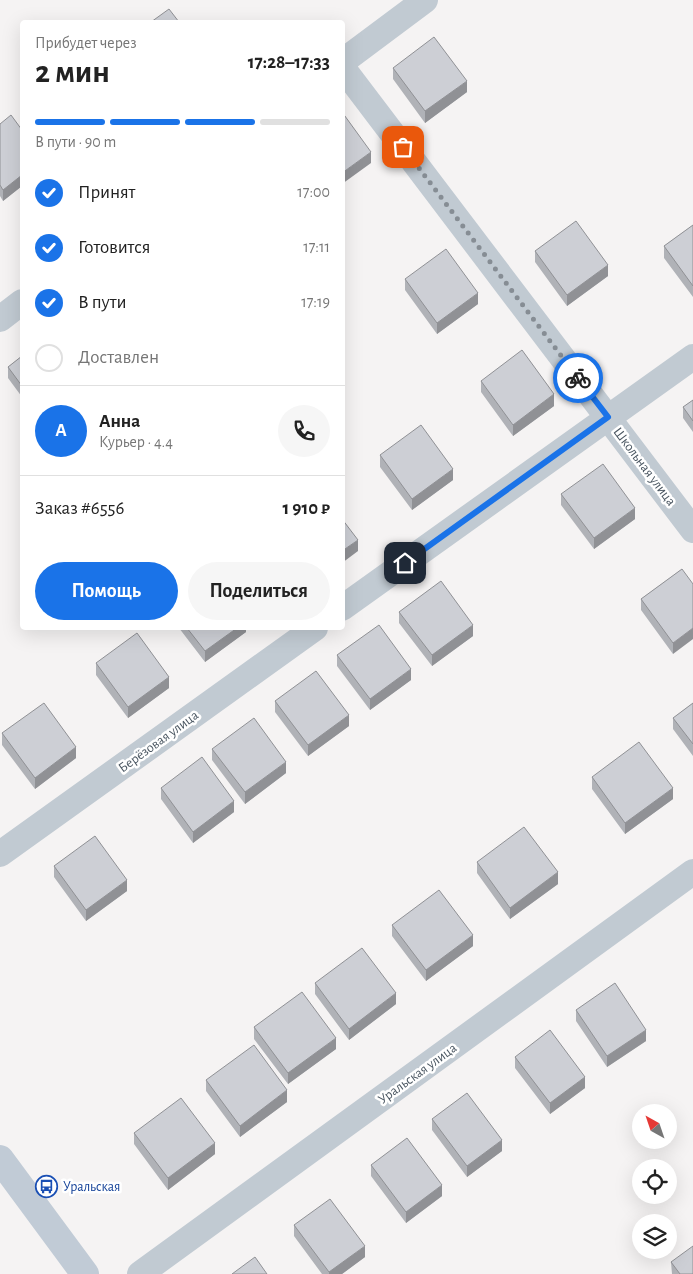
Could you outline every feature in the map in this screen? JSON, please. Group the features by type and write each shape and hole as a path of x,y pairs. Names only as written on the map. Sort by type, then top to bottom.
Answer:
{"street":[{"path":"345,60 425,0"},
{"name":"Школьная улица","path":"345,71 693,530"},
{"path":"0,319 20,304"},
{"path":"345,606 693,357"},
{"name":"Берёзовая улица","path":"0,854 313,630"},
{"name":"Уральская улица","path":"140,1274 693,872"},
{"path":"0,1159 85,1274"}],"building":[{"path":"169,9 177,20 154,20"},
{"path":"434,37 467,81 425,111 393,68"},
{"path":"11,115 20,127 20,177 3,190 0,185 0,124"},
{"path":"345,116 371,152 345,171"},
{"path":"576,221 608,265 567,295 535,251"},
{"path":"693,225 693,286 664,246"},
{"path":"446,249 478,293 437,323 405,279"},
{"path":"522,350 554,394 513,425 481,381"},
{"path":"20,358 20,383 8,367"},
{"path":"693,400 693,421 683,407"},
{"path":"421,425 453,469 412,499 380,455"},
{"path":"603,464 635,508 594,538 561,494"},
{"path":"345,523 358,540 345,549"},
{"path":"682,569 693,584 693,628 673,643 641,599"},
{"path":"441,581 473,625 432,655 399,612"},
{"path":"379,625 411,669 370,699 337,655"},
{"path":"189,630 234,630 205,651"},
{"path":"137,633 169,677 128,707 96,663"},
{"path":"316,671 349,715 308,745 275,701"},
{"path":"44,703 76,747 35,778 2,733"},
{"path":"693,703 693,744 673,718"},
{"path":"254,718 286,762 245,792 212,749"},
{"path":"639,742 673,788 625,823 592,777"},
{"path":"202,757 234,801 193,832 161,788"},
{"path":"524,827 558,872 510,908 477,862"},
{"path":"95,836 127,880 86,910 54,866"},
{"path":"439,890 473,935 426,970 392,925"},
{"path":"362,948 396,993 349,1029 315,983"},
{"path":"615,983 646,1030 607,1056 576,1010"},
{"path":"302,992 336,1038 288,1073 254,1027"},
{"path":"550,1030 585,1077 550,1103 515,1057"},
{"path":"254,1045 287,1090 240,1126 206,1080"},
{"path":"467,1093 502,1140 467,1166 432,1119"},
{"path":"181,1098 215,1143 168,1178 134,1133"},
{"path":"407,1138 442,1185 406,1212 371,1165"},
{"path":"330,1199 365,1246 329,1272 294,1225"},
{"path":"693,1246 693,1274 680,1274 671,1262"},
{"path":"255,1257 267,1274 232,1274"}],"way so far":[{"path":"403,147 578,378"}],"place":[{"name":"Уральская","path":"47,1186"}],"route":[{"path":"405,563 608,417 578,378"}]}
